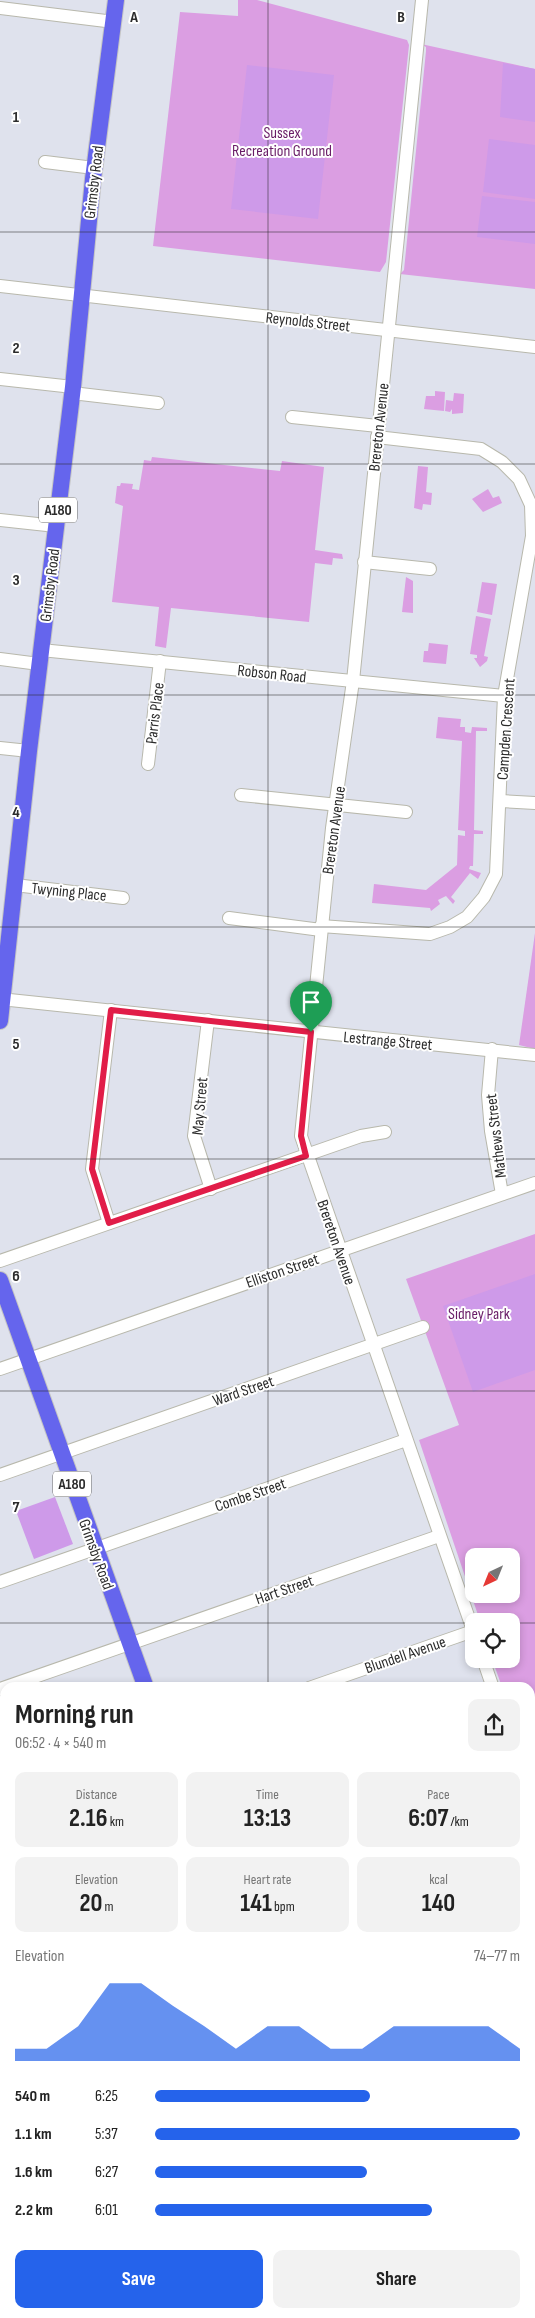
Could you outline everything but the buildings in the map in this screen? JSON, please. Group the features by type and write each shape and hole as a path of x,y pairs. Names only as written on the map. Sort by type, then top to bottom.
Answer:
{"main road":[{"name":"Grimsby Road","path":"0,1021 29,751 72,390 94,168 116,0"},
{"name":"Grimsby Road","path":"0,1280 30,1359 95,1548 144,1682"}],"street":[{"name":"Brereton Avenue","path":"422,0 387,330 353,681 321,928 301,1136 306,1156 466,1613"},
{"path":"0,8 114,22"},
{"path":"45,162 94,168"},
{"name":"Reynolds Street","path":"0,286 535,347"},
{"path":"0,378 158,403"},
{"name":"Campden Crescent","path":"229,918 321,928 430,934 450,927 467,917 484,897 496,874 501,801 504,696 529,593 532,536 531,505 519,479 502,462 481,449 292,416"},
{"path":"0,520 56,526"},
{"path":"364,562 430,569"},
{"name":"Robson Road","path":"0,659 40,657 160,661 504,696"},
{"name":"Parris Place","path":"148,764 160,661"},
{"path":"0,748 29,751"},
{"path":"241,794 406,812"},
{"path":"501,801 535,803"},
{"name":"Twyning Place","path":"15,885 123,898"},
{"name":"Lestrange Street","path":"1,1000 492,1049 535,1055"},
{"path":"109,1223 92,1169 111,1010"},
{"name":"May Street","path":"208,1020 194,1136 211,1189"},
{"name":"Mathews Street","path":"492,1049 488,1095 491,1131 502,1194"},
{"path":"0,1261 361,1136 385,1132"},
{"name":"Elliston Street","path":"0,1369 535,1183"},
{"name":"Ward Street","path":"0,1475 424,1327"},
{"name":"Combe Street","path":"0,1582 406,1440"},
{"name":"Hart Street","path":"20,1682 439,1536"},
{"name":"Blundell Avenue","path":"327,1682 465,1635"},
{"path":"486,1668 491,1682"}],"green space":[{"name":"Sussex Recreation Ground","path":"238,0 257,0 407,40 409,45 386,262 380,272 153,246 180,12 238,16"},
{"path":"421,44 535,69 535,289 400,274 404,270 426,51 426,47"},
{"path":"503,63 535,69 535,122 500,117"},
{"path":"247,65 334,75 318,219 231,209"},
{"path":"489,139 535,145 535,199 483,192"},
{"path":"482,196 535,202 535,244 477,237"},
{"path":"435,391 445,392 444,411 424,409 426,396 435,396"},
{"path":"454,393 464,394 463,413 452,414 452,409 450,412 445,411 446,400 453,401"},
{"path":"152,457 280,471 282,461 324,467 315,550 342,554 343,559 333,558 332,565 315,563 309,622 171,608 166,648 155,646 159,607 112,602 123,506 115,503 117,486 120,486 121,483 133,484 132,489 139,490 144,460 151,461"},
{"path":"418,466 428,467 426,492 432,493 431,505 423,504 422,510 414,508"},
{"path":"488,489 493,498 499,496 502,503 483,512 472,499"},
{"path":"406,577 413,581 413,613 402,612"},
{"path":"482,582 497,584 492,615 477,612"},
{"path":"476,616 491,619 484,656 488,657 487,661 480,667 474,658 477,658 477,655 470,654"},
{"path":"429,643 448,645 446,664 423,662 424,651 428,651"},
{"path":"438,717 461,719 460,727 465,727 465,732 471,733 472,727 487,728 487,731 476,731 474,830 483,831 483,834 474,834 473,866 470,866 469,869 481,873 478,879 470,873 451,897 455,901 453,904 446,896 438,900 440,904 431,911 430,908 372,903 374,884 426,890 457,865 458,835 465,836 465,831 458,830 462,741 436,738"},
{"path":"535,933 535,1049 519,1045"},
{"name":"Sidney Park","path":"535,1234 535,1682 500,1682 495,1668 520,1668 520,1613 477,1613 474,1603 520,1603 520,1548 465,1548 465,1576 419,1440 459,1425 406,1279"},
{"path":"535,1274 535,1370 473,1392 443,1306"},
{"path":"55,1497 73,1544 34,1559 16,1511"}],"route":[{"path":"111,1010 311,1032 301,1136 306,1156 109,1223 92,1169 111,1010"}]}
